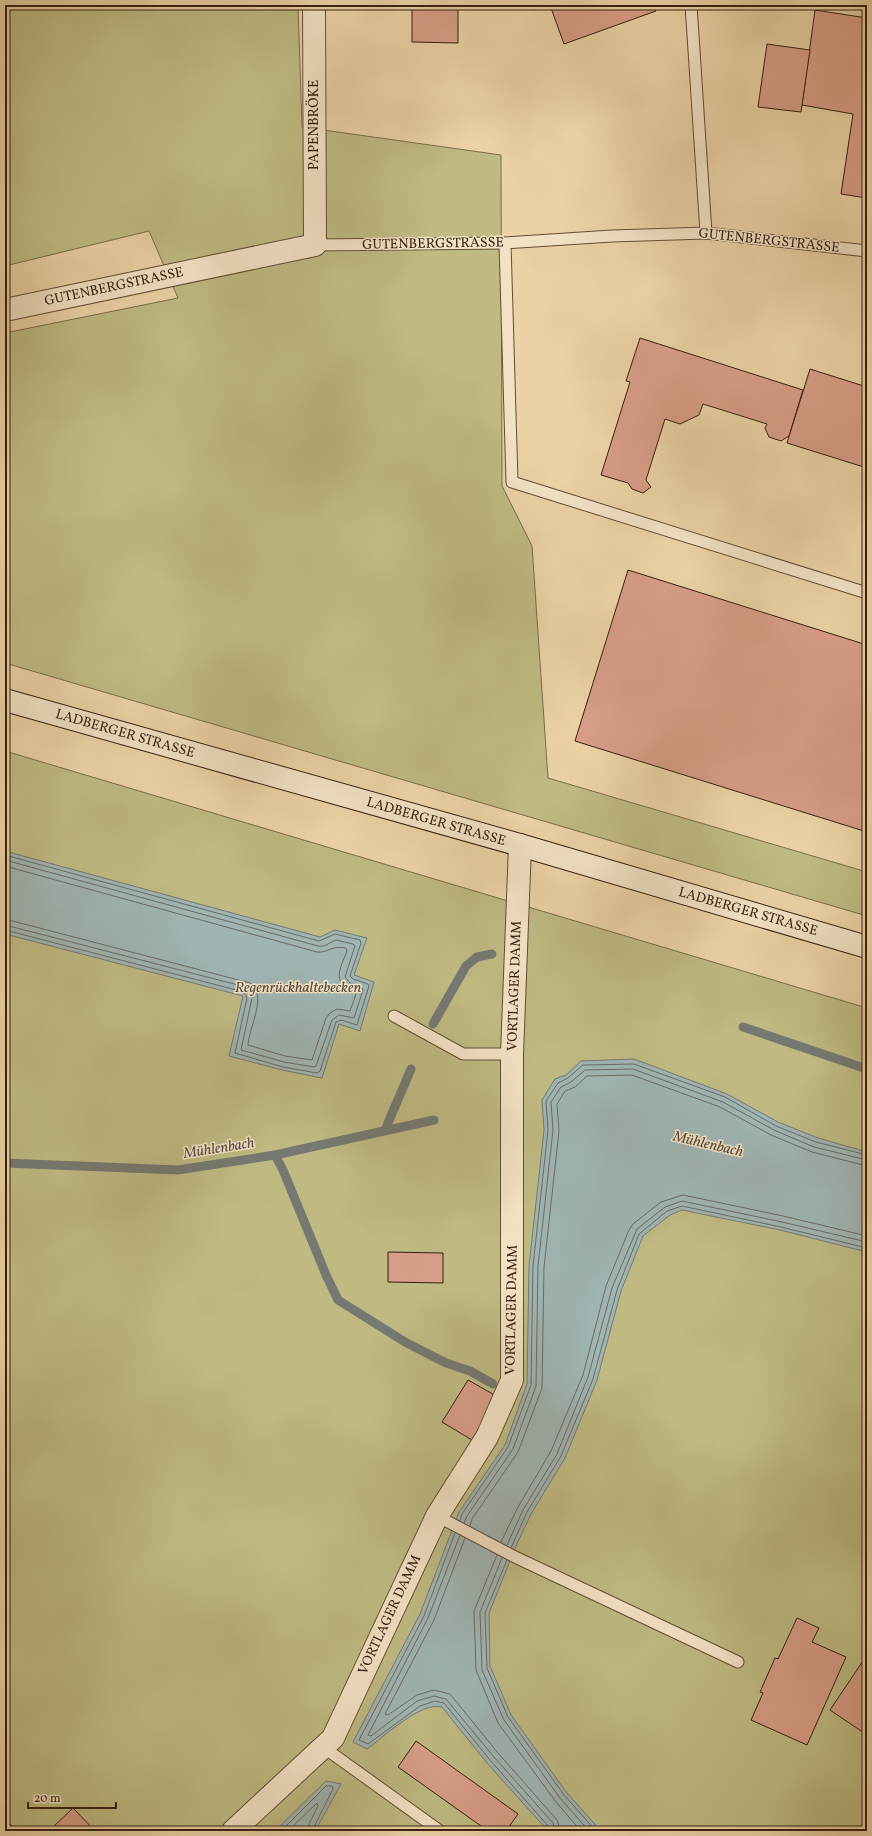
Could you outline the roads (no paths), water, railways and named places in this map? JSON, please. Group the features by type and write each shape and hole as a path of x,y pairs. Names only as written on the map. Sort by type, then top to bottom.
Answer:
{"street":[{"name":"PAPENBRÖKE","path":"314,5 315,245"},
{"name":"GUTENBERGSTRASSE","path":"5,310 315,245"},
{"name":"LADBERGER STRASSE","path":"5,700 520,846 867,947"},
{"name":"VORTLAGER DAMM","path":"233,1831 328,1751 333,1738 487,1437 512,1380 512,1054 520,846"}],"lane":[{"path":"691,5 706,233"},
{"name":"GUTENBERGSTRASSE","path":"315,245 505,243 612,236 706,233 867,251"},
{"path":"505,243 512,482 867,593"},
{"path":"394,1016 463,1054 512,1054"},
{"path":"445,1520 515,1557 738,1662"},
{"path":"328,1751 440,1831"}],"water":[{"name":"Regenrückhaltebecken","path":"5,851 320,937 335,930 367,938 354,975 374,982 360,1031 339,1024 322,1078 282,1070 229,1056 243,996 5,934"},
{"path":"634,1059 727,1094 778,1122 818,1138 867,1152 867,1252 780,1230 682,1210 670,1215 643,1236 621,1291 597,1380 565,1458 531,1514 516,1546 489,1613 490,1666 511,1715 567,1793 601,1831 548,1831 487,1763 442,1707 424,1709 414,1714 367,1749 353,1742 420,1614 459,1512 505,1445 527,1384 529,1266 544,1130 542,1100 555,1079 566,1075 581,1061"},
{"path":"326,1781 341,1784 315,1831 275,1831"}],"waterway":[{"path":"433,1024 466,966 477,957 492,954"},
{"path":"743,1027 867,1069"},
{"path":"385,1130 411,1069"},
{"name":"Mühlenbach","path":"5,1163 178,1170 275,1155 434,1120"},
{"path":"275,1155 283,1170 326,1275 338,1300 405,1342 446,1363 470,1371 493,1384"}]}
